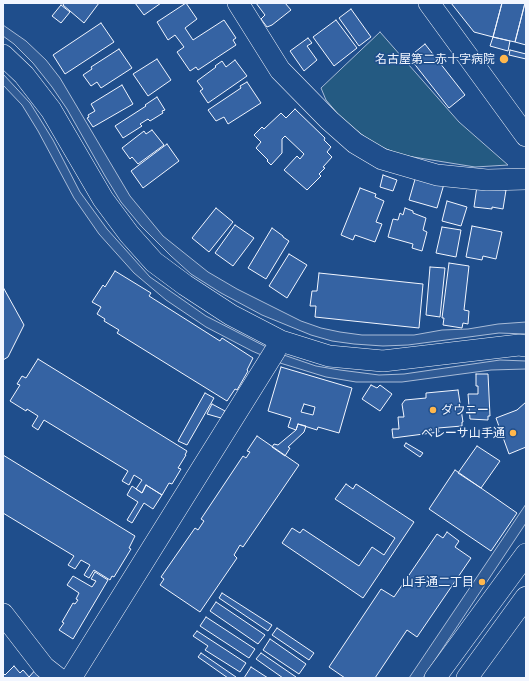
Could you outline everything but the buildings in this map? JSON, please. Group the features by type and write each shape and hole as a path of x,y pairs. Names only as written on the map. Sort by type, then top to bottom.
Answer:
{"street":[{"path":"238,3 280,70 355,143 382,159 437,175 487,180 526,179"},
{"path":"429,3 526,136"},
{"path":"3,55 24,75 51,110 103,199 129,234 154,262 185,285 231,315 281,340 329,356 383,360 519,345 526,346"},
{"path":"71,678 274,351"},
{"path":"435,678 526,554"},
{"path":"467,678 525,600"},
{"path":"3,614 44,667 58,678"}],"shaded area":[{"path":"3,25 26,41 46,60 60,78 130,196 163,236 208,272 237,289 301,321 321,328 340,332 362,335 414,335 442,330 468,329 498,324 526,322 526,334 499,333 408,345 383,346 354,344 332,341 311,335 262,315 221,293 191,274 171,256 141,226 121,202 67,109 33,63 14,44 3,36"},
{"path":"380,32 459,122 508,165 475,167 401,155 374,144 343,120 326,100 321,88"},
{"path":"3,74 30,103 53,140 80,192 107,229 150,277 206,316 278,353 316,366 340,370 379,375 404,374 500,360 526,361 526,369 491,370 402,382 356,382 326,377 280,363 252,351 206,327 166,300 134,273 99,234 74,198 38,131 22,105 3,85"},
{"path":"526,504 526,523 423,678 409,678"}],"place":[{"name":"名古屋第二赤十字病院","path":"504,59"},
{"name":"ダウニー","path":"433,410"},
{"name":"ベレーサ山手通","path":"513,433"},
{"name":"山手通二丁目","path":"482,582"}]}
